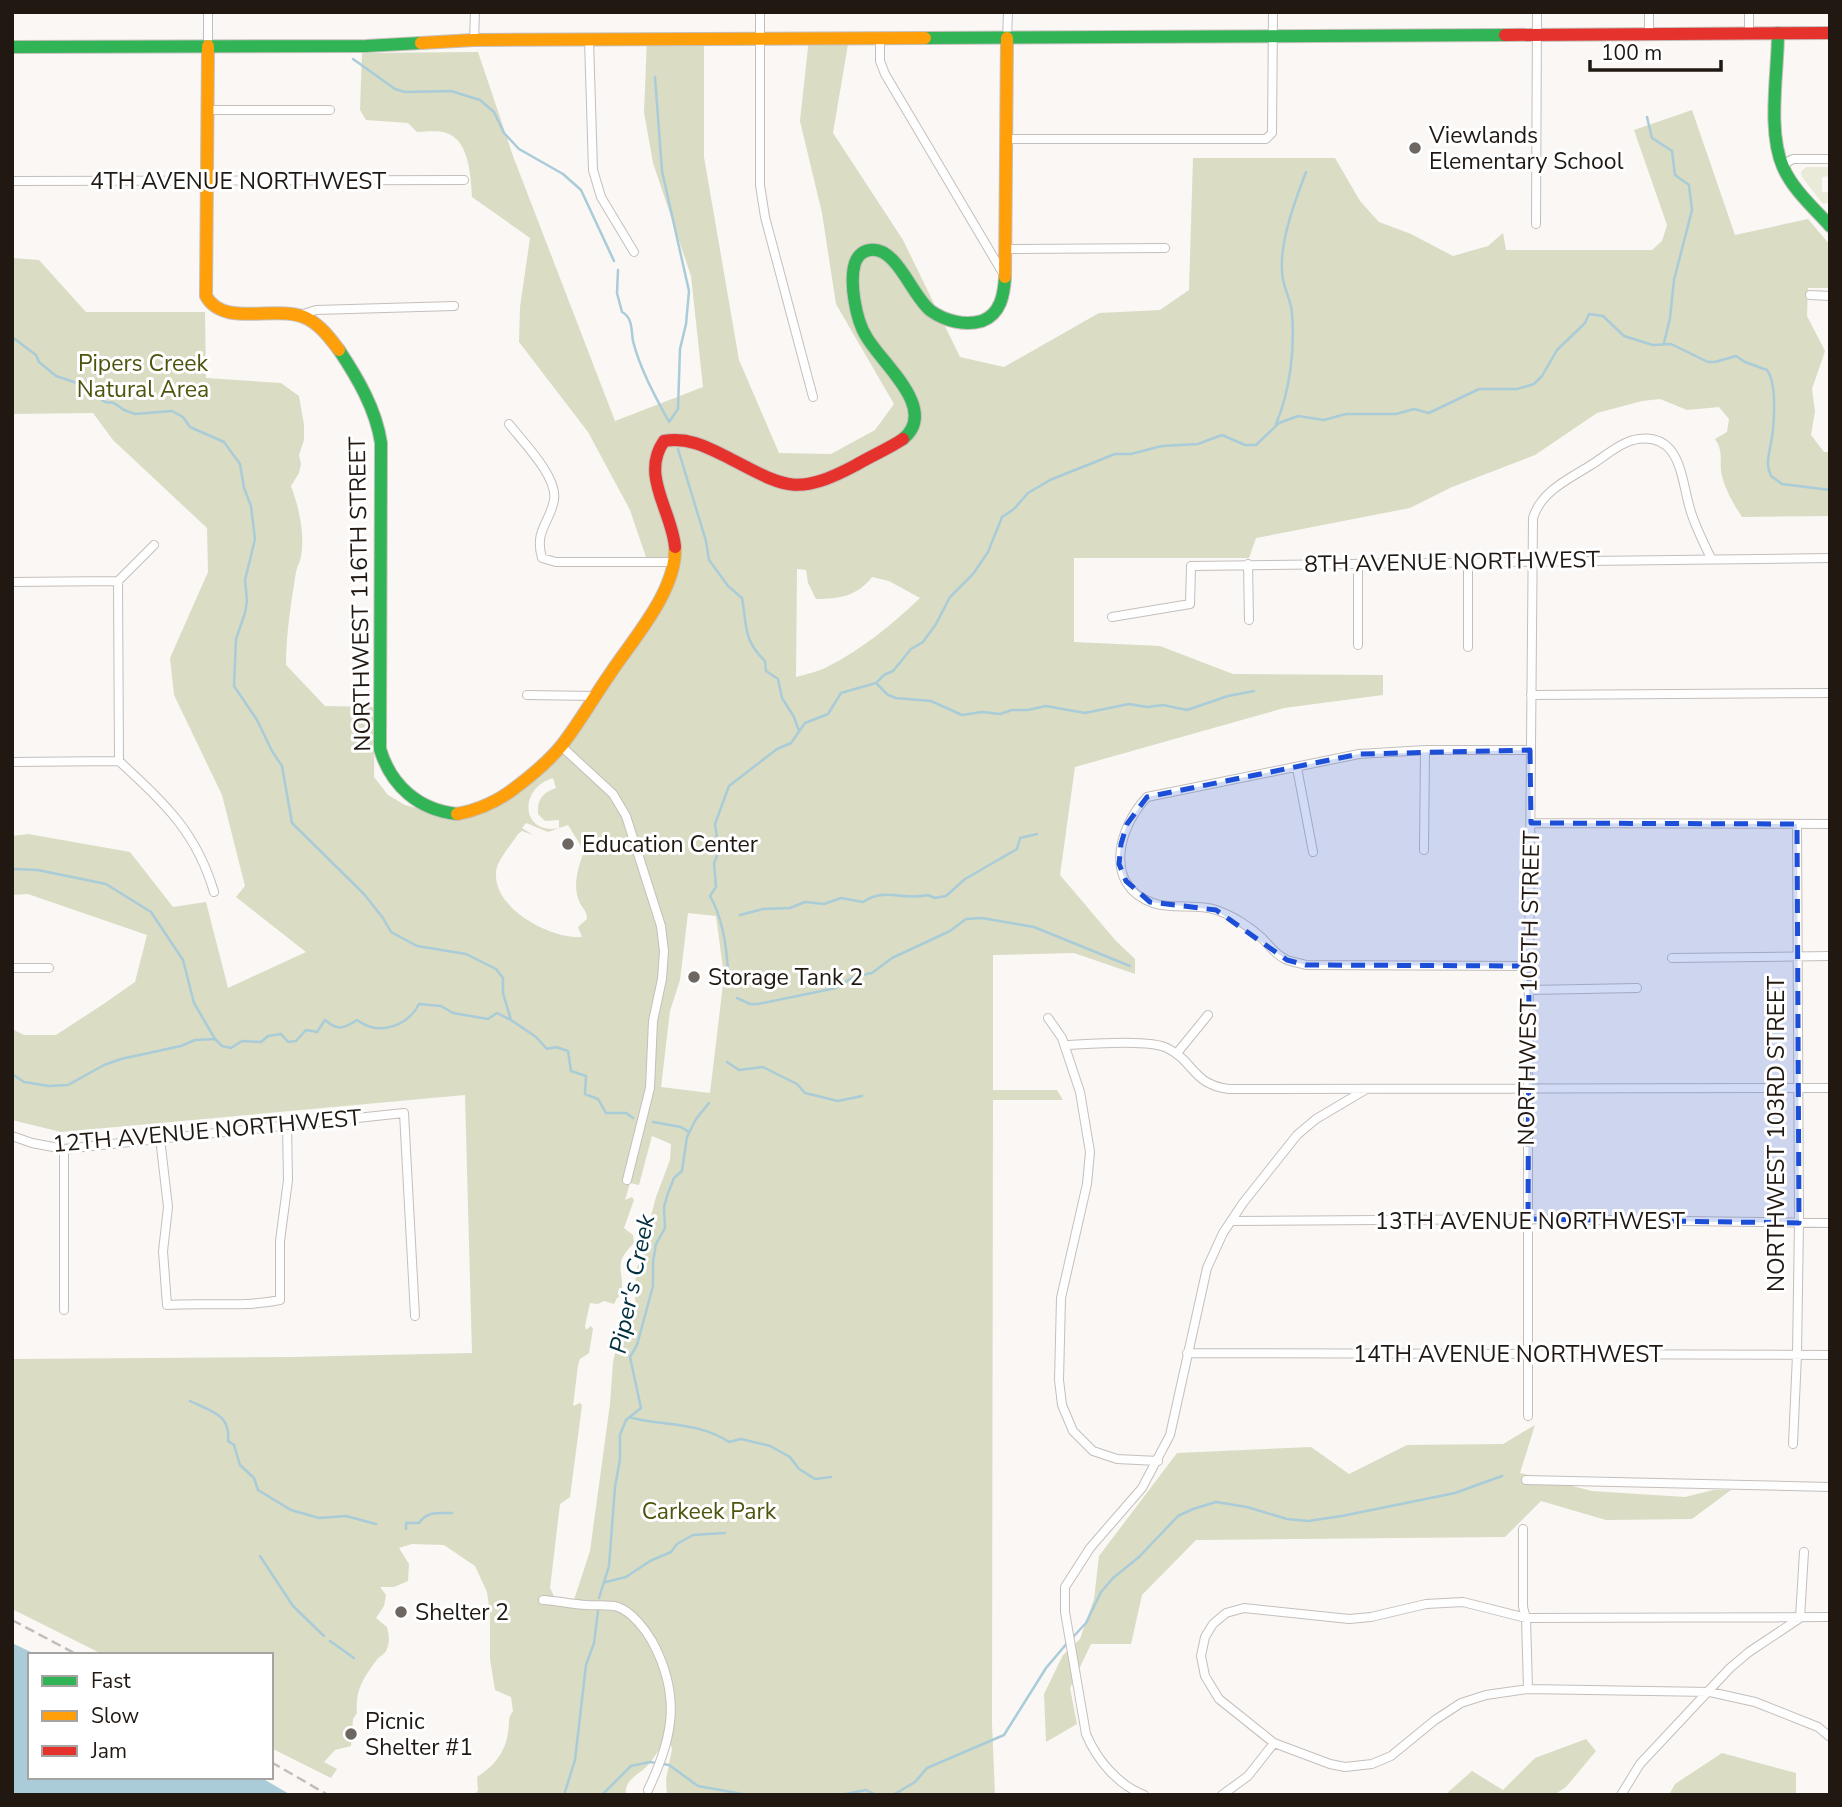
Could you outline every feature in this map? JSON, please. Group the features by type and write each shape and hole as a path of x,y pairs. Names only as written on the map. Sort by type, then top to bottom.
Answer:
{"street":[{"path":"208,12 205,289 210,304 224,312 284,312 298,316 316,310 454,306"},
{"path":"474,40 475,12"},
{"path":"760,12 760,185 763,206 813,397"},
{"path":"509,424 548,475 554,489 554,499 540,536 542,558 556,562 673,562 673,530 653,470 656,454 664,441 676,438 691,441 769,479 792,486 803,486 823,482 906,437 914,429 914,404 902,384 873,348 860,322 853,272 860,254 869,249 883,252 898,268 926,308 948,320 972,323 984,320 994,313 1003,298 1008,12"},
{"path":"1006,139 1266,139 1272,133 1273,12"},
{"path":"1536,224 1537,12"},
{"path":"1649,12 1649,35"},
{"path":"1749,12 1749,34"},
{"path":"1778,33 1777,146 1782,165 1830,226"},
{"path":"12,47 366,46 474,40 1830,33"},
{"path":"880,38 880,61 885,74 1005,277"},
{"path":"589,40 593,170 601,197 634,252"},
{"path":"207,110 330,110"},
{"path":"1782,165 1793,159 1830,159"},
{"name":"4TH AVENUE NORTHWEST","path":"12,181 464,180"},
{"path":"1005,249 1165,248"},
{"path":"1810,295 1830,296"},
{"name":"NORTHWEST 116TH STREET","path":"298,316 317,324 335,345 366,398 379,434 382,474 379,741 382,757 392,776 402,789 431,811 452,815 469,814 491,805 561,747 648,620 673,562"},
{"name":"NORTHWEST 105TH STREET","path":"1528,1416 1533,518 1543,498 1622,445 1637,439 1658,443 1677,458 1693,520 1711,558"},
{"path":"12,582 118,581 154,545"},
{"name":"8TH AVENUE NORTHWEST","path":"1112,617 1190,604 1191,566 1830,558"},
{"path":"1468,562 1468,647"},
{"path":"1248,564 1250,620"},
{"path":"1358,564 1358,645"},
{"path":"118,581 118,761"},
{"path":"1531,695 1830,692"},
{"path":"527,695 595,696"},
{"path":"561,747 613,794 626,816 661,926 664,951 662,979 653,1021 649,1096 627,1180"},
{"path":"1529,965 1306,965 1287,960 1274,952 1261,937 1216,910 1164,906 1150,902 1136,894 1126,881 1119,864 1127,824 1136,808 1147,797 1359,754 1425,750 1530,750"},
{"path":"1424,850 1425,750"},
{"path":"12,762 118,761 170,809 194,841 214,892"},
{"path":"1297,768 1313,852"},
{"path":"1531,823 1830,824"},
{"name":"NORTHWEST 103RD STREET","path":"1793,1444 1799,1223 1797,824"},
{"path":"1672,958 1830,956"},
{"path":"12,968 49,968"},
{"path":"1529,990 1637,988"},
{"path":"1177,1054 1208,1015"},
{"path":"1048,1018 1065,1045 1085,1113 1090,1152 1087,1184 1061,1298 1059,1380 1062,1405 1073,1431 1093,1451 1117,1459 1158,1461"},
{"path":"1065,1045 1152,1044 1166,1047 1177,1054 1206,1083 1220,1088 1830,1088"},
{"path":"1144,1795 1115,1775 1091,1745 1086,1734 1063,1595 1072,1574 1090,1548 1142,1488 1158,1461 1172,1426 1207,1268 1215,1246 1282,1154 1306,1127 1365,1090"},
{"name":"12TH AVENUE NORTHWEST","path":"12,1136 64,1149 404,1113 415,1316"},
{"path":"160,1138 167,1208 163,1251 167,1305 194,1303 255,1306 280,1300 280,1241 288,1180 287,1125"},
{"path":"64,1149 64,1310"},
{"name":"13TH AVENUE NORTHWEST","path":"1231,1221 1528,1219 1830,1223"},
{"name":"14TH AVENUE NORTHWEST","path":"1187,1353 1830,1355"},
{"path":"1526,1480 1830,1487"},
{"path":"1523,1529 1523,1607 1526,1618 1528,1689"},
{"path":"1800,1618 1804,1552"},
{"path":"543,1600 618,1607 633,1617 649,1636 662,1661 672,1694 672,1705 671,1726 648,1790"},
{"path":"1830,1617 1526,1618 1463,1602 1426,1604 1371,1617 1349,1619 1244,1608 1219,1618 1205,1637 1202,1648 1202,1666 1211,1688 1230,1709 1273,1743 1345,1767 1363,1767 1391,1756 1435,1720 1461,1703 1486,1695 1528,1689 1710,1692 1755,1702 1818,1727 1830,1737"},
{"path":"1621,1795 1640,1764 1730,1668 1800,1618"},
{"path":"1222,1795 1248,1776 1273,1743"}],"highlighted area":[{"path":"1530,750 1531,823 1797,824 1799,1223 1528,1219 1529,966 1306,965 1287,960 1216,910 1150,902 1126,881 1119,864 1127,824 1147,797 1359,754"}],"green space":[{"name":"Carkeek Park","path":"809,38 849,38 833,133 903,240 960,357 1004,367 1099,313 1160,310 1189,290 1193,158 1335,158 1360,201 1379,222 1411,234 1453,256 1488,246 1503,233 1506,250 1652,250 1662,241 1667,225 1634,130 1692,110 1735,235 1808,219 1830,245 1830,288 1808,288 1807,316 1825,351 1812,389 1815,411 1811,435 1824,452 1830,452 1830,516 1742,517 1724,483 1720,451 1715,439 1727,432 1729,419 1719,407 1687,410 1660,399 1597,413 1535,455 1452,487 1410,508 1256,538 1249,558 1074,558 1074,642 1160,646 1233,674 1383,675 1383,695 1284,708 1075,767 1060,875 1116,941 1135,959 1135,974 1074,953 993,955 993,1090 1057,1090 1063,1100 993,1100 992,1723 995,1795 667,1795 666,1779 672,1749 668,1736 651,1762 628,1783 626,1795 475,1795 478,1790 477,1777 493,1764 505,1746 509,1719 513,1711 511,1697 495,1690 490,1659 487,1592 475,1566 444,1545 412,1544 399,1548 409,1564 408,1581 394,1587 380,1587 386,1595 384,1606 376,1618 387,1627 388,1646 361,1685 357,1698 357,1713 353,1719 351,1746 335,1750 324,1762 337,1769 331,1778 273,1749 273,1653 100,1653 12,1609 12,1359 472,1353 465,1095 61,1132 12,1120 12,1029 24,1035 56,1035 105,1003 135,982 147,935 28,894 12,895 12,836 28,834 130,852 173,907 206,902 228,988 306,952 236,897 245,886 222,795 174,695 170,658 208,572 207,528 113,440 93,413 12,414 12,258 39,260 86,312 205,312 206,378 281,383 299,396 304,440 299,455 299,473 291,486 300,521 302,548 291,607 286,665 325,706 375,707 374,777 388,795 405,805 441,814 469,814 543,764 648,620 673,563 648,563 630,510 588,432 519,342 520,307 530,238 472,197 467,160 460,143 454,137 439,132 417,132 408,123 366,120 360,110 362,53 478,52 513,156 615,421 703,387 691,276 653,163 644,112 647,39 704,39 704,157 739,360 779,453 831,454 875,430 894,404 836,304 822,213 800,121","holes":["797,569 806,570 808,583 816,599 847,595 872,577 889,581 920,598 888,627 852,653 823,669 796,677","553,778 556,788 541,798 538,814 545,821 559,820 559,828 547,829 531,819 529,801 541,784","526,823 548,832 568,825 584,851 576,880 579,901 587,916 578,927 582,937 555,933 526,919 514,910 498,886 496,873 501,858 522,831 533,835 522,828","688,913 716,916 724,976 710,1093 661,1087 670,1011 680,980","652,1136 671,1144 670,1160 656,1197 636,1272 635,1306 617,1345 613,1362 590,1551 574,1600 555,1598 550,1588 560,1504 570,1497 582,1405 580,1403 573,1406 578,1365 580,1359 589,1353 593,1329 591,1326 586,1330 585,1326 590,1303 598,1304 604,1301 614,1304 622,1294 621,1262 634,1243 633,1235 624,1228 634,1200 632,1197 625,1200 630,1183 639,1185"]},
{"path":"1806,167 1830,167 1830,176 1822,177 1822,192 1830,192 1829,202 1823,204 1802,177 1801,172"},
{"path":"1535,1425 1520,1473 1592,1491 1685,1497 1713,1490 1731,1490 1692,1519 1606,1520 1541,1501 1505,1537 1196,1540 1142,1595 1131,1644 1091,1644 1070,1688 1077,1724 1046,1742 1044,1694 1063,1655 1080,1639 1094,1599 1099,1556 1177,1453 1311,1447 1349,1474 1407,1445 1503,1444"},
{"path":"1586,1739 1596,1751 1566,1787 1554,1795 1445,1795 1472,1771 1503,1790 1535,1758"},
{"path":"1722,1753 1796,1773 1796,1795 1669,1795 1675,1784"}],"water":[{"path":"12,1643 33,1653 28,1653 28,1779 263,1779 291,1795 12,1795"}],"waterway":[{"path":"353,59 395,89 405,92 451,91 480,100 494,112 504,133 519,149 563,174 581,190 614,261"},
{"path":"618,270 617,293 622,312 630,321 640,362 669,422 678,409 680,349 689,291 662,171 655,77"},
{"path":"1647,117 1652,138 1672,151 1675,175 1689,185 1692,210 1674,280 1664,343"},
{"path":"1276,424 1288,384 1293,341 1291,308 1282,277 1283,247 1306,172"},
{"name":"Piper's Creek","path":"728,974 724,934 710,896 716,887 714,863 719,851 715,824 729,786 777,749 791,743 805,723 828,714 841,693 876,683 893,671 911,649 923,642 950,597 973,574 988,552 1002,517 1014,509 1028,493 1050,480 1115,454 1131,454 1162,446 1198,444 1222,435 1245,445 1256,445 1279,423 1298,416 1324,420 1346,414 1396,414 1414,409 1429,413 1479,389 1517,389 1534,384 1542,376 1557,350 1585,323 1589,314 1603,316 1624,336 1653,345 1671,344 1708,362 1736,356 1767,370 1774,396 1773,431 1768,462 1771,476 1782,484 1830,490"},
{"path":"12,337 36,355 39,362 56,376 83,385 105,402 114,403 135,414 172,411 183,417 190,427 224,442 240,464 244,488 251,506 255,539 245,580 245,613 236,639 234,686 257,720 282,766 292,823 364,894 391,932 417,946 466,954 496,969 503,978 503,993 511,1020 536,1037 547,1049 556,1047 568,1051 571,1071 586,1076 585,1094 598,1099 606,1113 626,1113 633,1118"},
{"path":"678,449 706,541 709,560 728,586 742,598 749,639 765,661 766,671 778,679 782,698 799,731"},
{"path":"876,683 888,695 896,698 931,701 962,715 982,712 1000,714 1046,706 1085,713 1129,704 1147,707 1163,705 1187,710 1228,696 1254,691"},
{"path":"740,915 763,909 790,908 805,902 824,904 841,898 863,902 879,895 928,895 935,898 946,896 965,879 1017,849 1020,838 1037,834"},
{"path":"12,869 38,870 106,884 151,912 183,960 194,1003 215,1039"},
{"path":"737,998 750,1004 758,1004 836,988 853,977 872,973 892,958 950,931 966,919 982,918 1034,927 1130,966"},
{"path":"12,1074 24,1082 49,1086 68,1085 104,1065 195,1040 215,1039 222,1046 231,1048 242,1041 261,1042 268,1036 281,1034 288,1042 296,1041 306,1030 317,1032 325,1020 337,1027 344,1027 357,1020 374,1027 391,1027 407,1018 419,1004 441,1006 453,1013 488,1019 497,1013 511,1020"},
{"path":"727,1062 739,1070 763,1067 797,1084 805,1093 838,1101 862,1096"},
{"name":"Piper's Creek","path":"599,1598 609,1566 620,1435 626,1420 641,1408 630,1357 637,1345 653,1286 653,1262 656,1244 665,1228 664,1207 667,1196 674,1178 682,1171 687,1137 696,1119 709,1103"},
{"path":"653,1122 681,1127 689,1132"},
{"path":"190,1401 223,1419 228,1441 234,1445 240,1465 254,1478 258,1490 291,1510 319,1518 346,1516 376,1524"},
{"path":"632,1418 694,1428 729,1442 741,1439 770,1446 790,1457 799,1469 815,1479 831,1477"},
{"path":"1073,1637 1086,1623 1101,1592 1113,1578 1139,1557 1178,1516 1193,1509 1216,1502 1247,1507 1287,1519 1308,1521 1455,1493 1502,1476"},
{"path":"406,1529 406,1523 419,1523 429,1515 438,1513 452,1513"},
{"path":"606,1582 626,1577 650,1561 671,1552 677,1544 693,1535 725,1533"},
{"path":"260,1556 293,1606 324,1636"},
{"name":"Piper's Creek","path":"564,1795 575,1760 586,1665 594,1643 598,1611"},
{"path":"330,1641 354,1658"},
{"path":"893,1795 915,1782 927,1768 1004,1735 1046,1668 1068,1642"},
{"path":"602,1795 631,1766 650,1762 669,1765 698,1786 748,1795"},
{"path":"840,1795 866,1790 876,1795"}],"railway":[{"path":"12,1620 74,1653"},
{"path":"273,1763 328,1795"}],"traffic: fast":[{"path":"1778,33 1774,101 1778,153 1792,183 1830,226"},
{"path":"925,38 1505,35"},
{"path":"12,47 366,46 421,43"},
{"path":"903,439 913,427 915,414 904,386 873,347 859,321 853,280 857,259 870,250 880,251 896,264 931,311 962,323 982,321 993,314 1002,297 1005,277"},
{"path":"339,350 370,406 381,443 380,749 391,774 408,794 430,807 457,814"}],"traffic: slow":[{"path":"421,43 474,40 925,38"},
{"path":"1005,277 1007,38"},
{"path":"208,46 206,296 214,306 238,314 282,313 308,319 321,329 339,350"},
{"path":"457,814 488,805 508,793 540,768 562,745 652,614 669,580 675,547"}],"traffic: jam":[{"path":"1505,35 1830,33"},
{"path":"675,547 656,480 657,454 664,441 696,443 776,481 803,485 835,475 903,439"}],"place":[{"name":"Viewlands Elementary School","path":"1415,148"},
{"name":"Education Center","path":"568,844"},
{"name":"Storage Tank 2","path":"694,977"},
{"name":"Shelter 2","path":"401,1612"},
{"name":"Picnic Shelter #1","path":"351,1734"}],"park label":[{"name":"Pipers Creek Natural Area","path":"143,376"}]}
